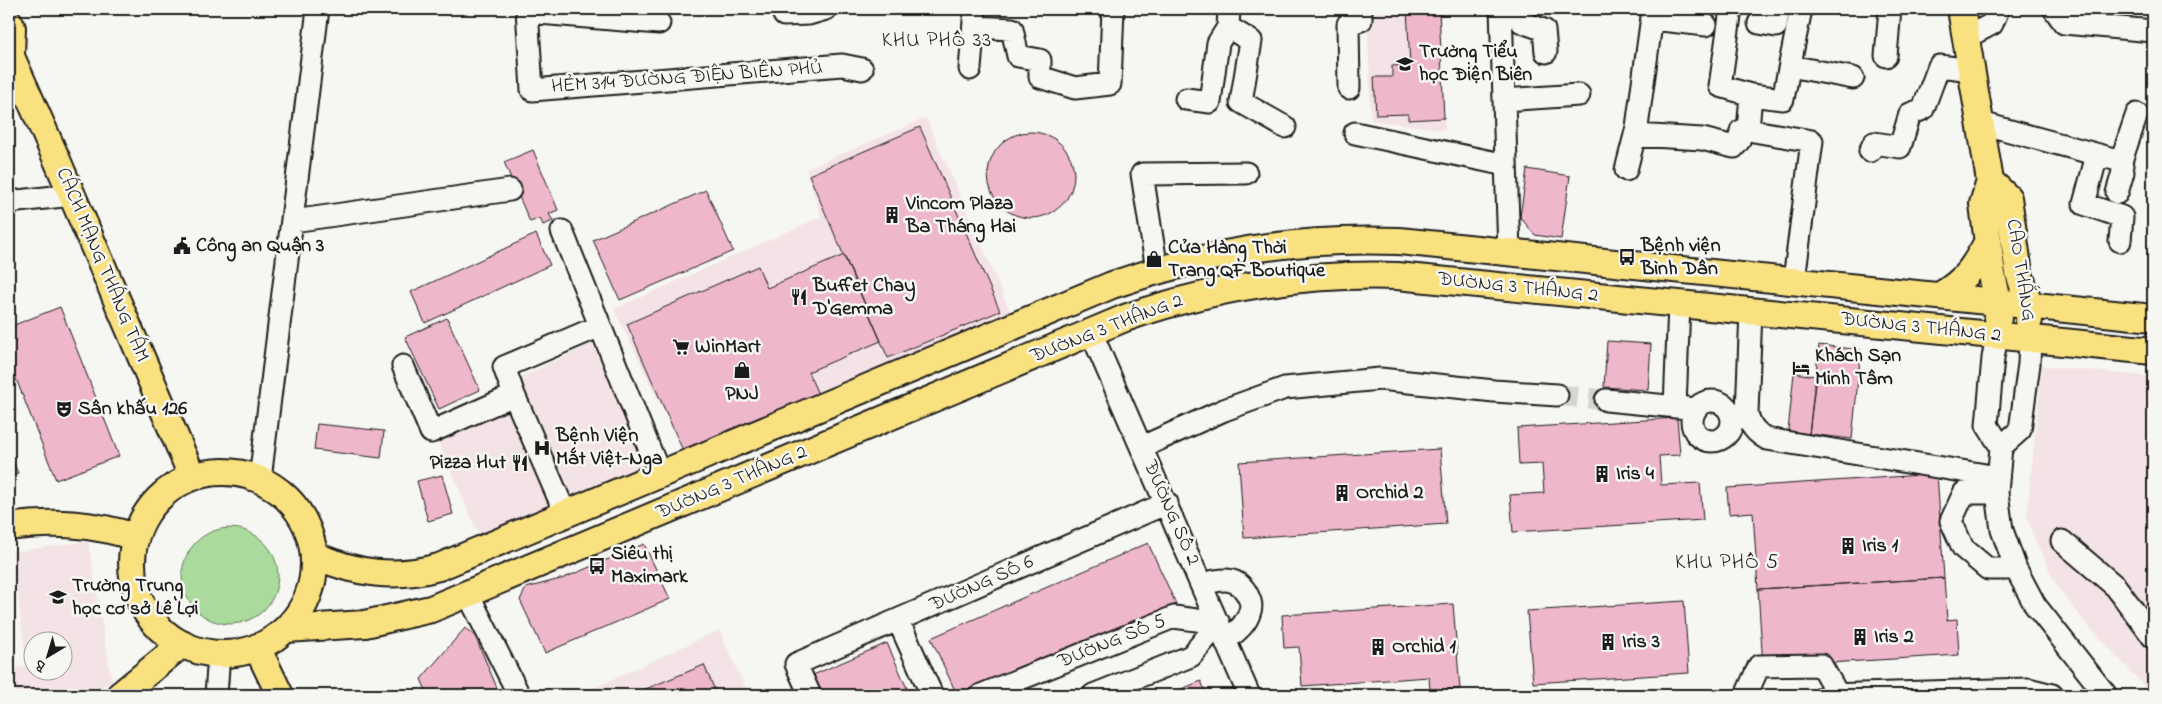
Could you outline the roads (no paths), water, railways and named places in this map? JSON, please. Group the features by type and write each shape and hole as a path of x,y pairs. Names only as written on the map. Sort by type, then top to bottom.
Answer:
{"main road":[{"name":"CAO THẮNG","path":"1961,9 1990,181 1983,204 1998,301 1997,336"},
{"name":"CÁCH MẠNG THÁNG TÁM","path":"9,22 12,28 10,54 192,476"},
{"name":"CAO THẮNG","path":"1990,181 2008,198 2019,273 2029,304 2030,340"},
{"name":"ĐƯỜNG 3 THÁNG 2","path":"314,555 350,569 368,573 404,574 422,571 455,561 1112,285 1157,270 1254,247 1326,240 1399,240 2153,318"},
{"path":"1941,295 1958,285 1967,276 1988,241"},
{"name":"ĐƯỜNG 3 THÁNG 2","path":"286,629 341,626 388,620 431,609 1091,332 1158,306 1217,290 1276,280 1328,275 1396,276 2153,351"},
{"path":"227,471 260,479 281,492 298,510 309,531 314,555 312,582 303,608 286,629 258,648 219,654 200,651 182,644 165,633 150,618 140,599 133,579 132,558 135,537 142,520 153,504 165,492 192,476 227,471"},
{"path":"9,527 50,523 76,524 110,529 135,537"},
{"path":"120,695 182,644"},
{"path":"258,648 280,695"}],"street":[{"path":"260,479 318,9"},
{"path":"784,15 809,14 826,9"},
{"path":"970,69 975,18 1012,29 1018,56 1040,60 1040,77 1075,88 1110,84 1113,9"},
{"path":"1349,88 1348,24 1361,20 1361,9"},
{"path":"1501,9 1509,252"},
{"path":"1521,9 1522,22 1544,30 1546,52"},
{"path":"1730,9 1720,86 1751,94 1783,99 1801,9"},
{"path":"1759,23 1776,26 1779,9"},
{"path":"1886,56 1890,9"},
{"path":"1967,37 1992,24 1998,9"},
{"path":"2054,9 2064,23 2153,31"},
{"path":"527,10 659,23"},
{"name":"HẺM 314 ĐƯỜNG ĐIỆN BIÊN PHỦ","path":"527,10 532,90 842,66 862,69"},
{"path":"1626,170 1635,135 1652,14 1706,25"},
{"path":"1186,99 1210,102 1218,42 1228,18 1251,41 1241,102 1286,127"},
{"path":"1790,66 1853,78"},
{"path":"1870,151 1874,143 1900,147 1910,114 1923,109 1939,66 1972,70"},
{"path":"1748,130 1751,94"},
{"path":"1504,100 1579,95"},
{"path":"2117,193 2123,172 2121,161 2137,114"},
{"path":"1980,123 2121,161"},
{"path":"1635,135 1702,139 1734,147 1739,141 1741,131 1748,130 1812,142 1794,280"},
{"path":"1355,133 1506,165"},
{"path":"2097,155 2084,204 2122,217 2120,241"},
{"path":"1157,270 1142,174 1246,173"},
{"path":"293,221 510,190"},
{"path":"9,202 72,195"},
{"path":"562,231 660,475"},
{"path":"1675,407 1679,304"},
{"path":"1751,311 1747,413 1753,429 1760,435 1767,439 1998,485"},
{"path":"566,514 514,395 504,367 600,326"},
{"name":"ĐƯỜNG SỐ 2","path":"1091,332 1249,695"},
{"name":"CAO THẮNG","path":"1997,336 1992,358 1987,425 2001,447 2020,430 2029,364 2030,340"},
{"path":"402,366 431,432 514,395"},
{"path":"1142,448 1224,410 1285,388 1380,379 1494,391 1557,395"},
{"path":"1606,400 1697,408 1692,423 1694,430 1704,439 1717,440 1729,431 1760,435"},
{"path":"2001,447 1998,485 2002,530 2016,568 2035,605 2106,695"},
{"path":"1998,485 1964,493 1951,521 1963,548 1988,569 2016,568"},
{"name":"ĐƯỜNG SỐ 6","path":"810,695 796,664 1167,503"},
{"path":"2062,541 2116,587 2153,637"},
{"path":"1093,695 1191,656 1222,632 1246,621 1251,609 1249,598 1243,587 1234,580 1222,579 1202,584"},
{"path":"468,594 519,695"},
{"name":"ĐƯỜNG SỐ 5","path":"981,695 1174,617 1222,632"},
{"path":"898,620 932,695"},
{"path":"216,695 219,654"},
{"path":"1746,695 1759,666 1821,665 1838,695"},
{"path":"1826,695 2028,689 2052,695"}],"tunnel":[{"path":"1557,395 1606,400"}],"place":[{"name":"Trường Tiểu học Điện Biên","path":"1405,64"},
{"name":"Vincom Plaza Ba Tháng Hai","path":"892,215"},
{"name":"Công an Quận 3","path":"182,246"},
{"name":"Bệnh viện Bình Dân","path":"1627,257"},
{"name":"Cửa Hàng Thời Trang QF Boutique","path":"1154,259"},
{"name":"Buffet Chay D'Gemma","path":"799,297"},
{"name":"WinMart","path":"681,347"},
{"name":"Khách Sạn Minh Tâm","path":"1801,368"},
{"name":"PNJ","path":"742,370"},
{"name":"Sân khấu 126","path":"64,409"},
{"name":"Bệnh Viện Mắt Việt-Nga","path":"542,448"},
{"name":"Pizza Hut","path":"520,463"},
{"name":"Iris 4","path":"1602,474"},
{"name":"Orchid 2","path":"1342,493"},
{"name":"Iris 1","path":"1848,546"},
{"name":"Siêu thị Maximark","path":"597,566"},
{"name":"Trường Trung học cơ sở Lê Lợi","path":"58,597"},
{"name":"Iris 2","path":"1860,637"},
{"name":"Iris 3","path":"1608,642"},
{"name":"Orchid 1","path":"1378,647"}],"district":[{"name":"KHU PHỐ 33","path":"937,41"},
{"name":"KHU PHỐ 5","path":"1727,563"}]}
